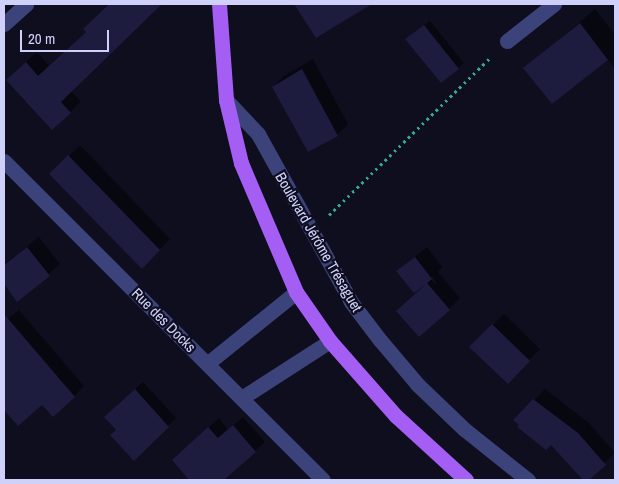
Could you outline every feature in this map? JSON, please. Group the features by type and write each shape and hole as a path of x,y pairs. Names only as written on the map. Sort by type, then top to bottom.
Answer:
{"main road":[{"path":"219,4 226,100 241,163 296,292 330,341 396,416 466,480"}],"street":[{"path":"4,24 26,4"},
{"path":"507,41 554,4"},
{"name":"Boulevard Jérôme Trésaguet","path":"226,100 258,134 310,232 351,302 418,385 464,429 528,480"},
{"name":"Rue des Docks","path":"6,166 243,397 323,480"},
{"path":"208,363 296,292"},
{"path":"243,397 330,341"}],"path":[{"path":"310,232 507,41"}],"building":[{"path":"109,4 162,4 61,102 71,113 52,130 6,80 26,62 38,76 86,32 83,29"},
{"path":"294,4 372,4 316,38"},
{"path":"580,23 608,60 552,104 523,68"},
{"path":"424,25 459,69 441,83 405,39"},
{"path":"302,69 338,136 308,152 272,87"},
{"path":"68,155 160,250 142,269 49,174"},
{"path":"27,247 50,276 17,302 4,284 4,265"},
{"path":"415,257 432,279 427,283 450,310 419,337 396,311 425,285 414,293 396,271"},
{"path":"4,314 75,397 53,417 42,405 18,426 4,410"},
{"path":"492,324 530,361 508,384 469,347"},
{"path":"135,389 169,427 134,461 110,435 116,430 104,417"},
{"path":"533,399 578,433 606,465 589,480 583,480 551,445 546,450 517,427 519,425 513,420"},
{"path":"233,425 256,452 224,480 189,480 172,460 208,427 218,438"}]}
